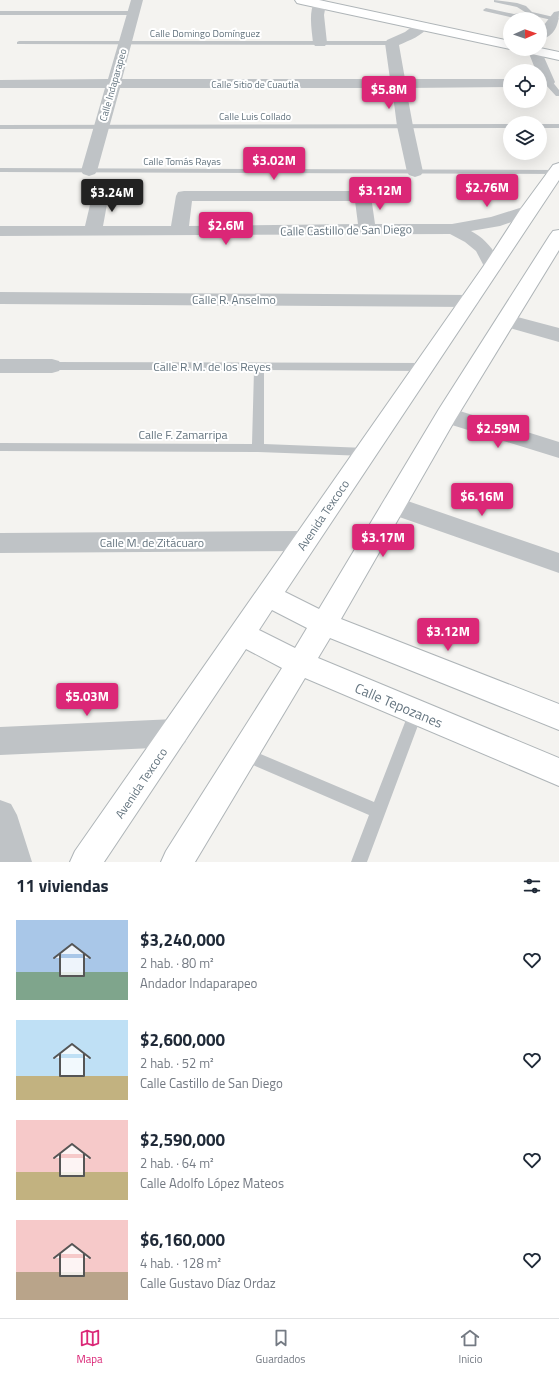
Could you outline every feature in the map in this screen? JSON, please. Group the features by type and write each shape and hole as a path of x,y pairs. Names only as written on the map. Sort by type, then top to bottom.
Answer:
{"main road":[{"path":"301,0 503,43"},
{"path":"547,53 559,56"},
{"name":"Avenida Texcoco","path":"86,862 469,301 528,210 558,170"},
{"path":"177,862 324,624 393,504 447,415 558,239"},
{"path":"268,596 324,624 559,717"},
{"name":"Calle Tepozanes","path":"242,634 299,664 559,772"}],"street":[{"path":"320,4 318,15 320,43"},
{"name":"Calle Indaparapeo","path":"89,171 136,7"},
{"path":"547,31 558,17"},
{"path":"415,172 405,126 392,43 410,35 422,26"},
{"name":"Calle Sitio de Cuautla","path":"0,84 503,83"},
{"path":"93,231 102,188"},
{"path":"179,231 184,196 364,196 367,230"},
{"name":"Calle Castillo de San Diego","path":"0,231 452,229 494,222 528,210"},
{"name":"Calle Castillo de San Diego","path":"452,229 462,233 478,243 485,250 492,266"},
{"name":"Calle R. Anselmo","path":"0,298 469,301"},
{"path":"506,320 559,335"},
{"name":"Calle R. M. de los Reyes","path":"0,366 52,366"},
{"path":"447,415 559,450"},
{"path":"393,504 559,563"},
{"name":"Calle M. de Zitácuaro","path":"0,543 305,541"},
{"path":"0,741 175,733"},
{"path":"0,814 6,826 16,862"}],"lane":[{"path":"496,0 519,5 527,9 529,12"},
{"path":"0,13 136,7"},
{"path":"486,10 503,14"},
{"path":"547,16 558,17"},
{"name":"Calle Domingo Domínguez","path":"19,43 392,43"},
{"path":"547,84 559,94"},
{"name":"Calle Luis Collado","path":"0,127 503,126"},
{"path":"547,126 559,126"},
{"name":"Calle Tomás Rayas","path":"0,170 415,172 558,170"},
{"name":"Calle R. M. de los Reyes","path":"52,366 423,368"},
{"path":"258,448 259,366"},
{"name":"Calle F. Zamarripa","path":"0,447 258,448 366,452"},
{"path":"359,862 416,712"},
{"path":"244,754 378,811"}]}
